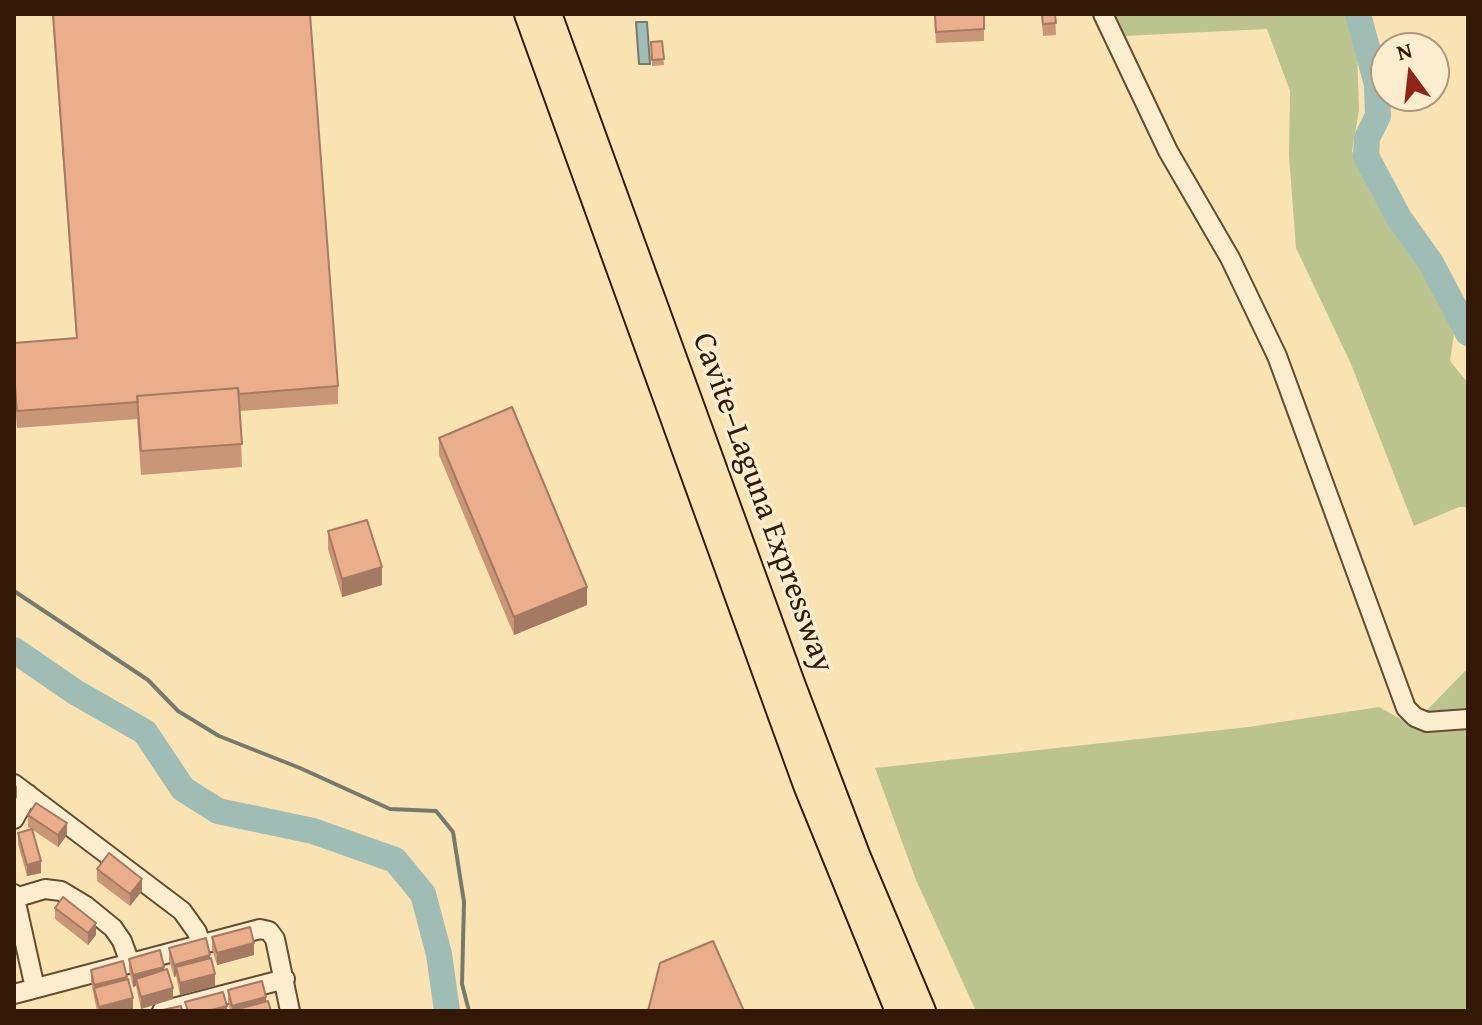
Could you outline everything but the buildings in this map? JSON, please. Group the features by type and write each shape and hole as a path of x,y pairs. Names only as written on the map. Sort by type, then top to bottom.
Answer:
{"highway":[{"name":"Cavite–Laguna Expressway","path":"528,14 786,730 899,1011"},
{"name":"Cavite–Laguna Expressway","path":"548,14 791,683 857,857 922,1011"}],"street":[{"path":"1103,14 1168,151 1230,258 1277,356 1406,708 1415,717 1427,722 1468,719"},
{"path":"14,819 21,789 182,911 197,932 201,944"},
{"path":"35,988 14,896 45,889 61,891 113,928 122,941 130,963"},
{"path":"14,994 260,929 269,931 275,939 290,1011"},
{"path":"162,1011 285,979"}],"green space":[{"path":"1112,14 1352,14 1356,21 1359,110 1352,151 1392,225 1445,309 1454,334 1450,361 1468,383 1468,507 1459,507 1414,526 1351,364 1296,248 1289,156 1290,91 1267,29 1124,36"},
{"path":"1468,668 1468,1011 976,1011 916,880 875,768 1248,727 1379,707 1406,722 1426,711"}],"water":[{"path":"636,22 647,22 650,64 639,64"}],"waterway":[{"path":"1358,14 1377,85 1378,116 1367,138 1366,156 1399,218 1431,263 1468,333"},
{"path":"14,591 148,680 178,711 219,736 390,809 436,811 453,832 464,902 462,984 469,1011"},
{"path":"14,650 75,692 145,732 183,789 218,811 313,831 395,860 423,894 439,954 447,1011"}]}
